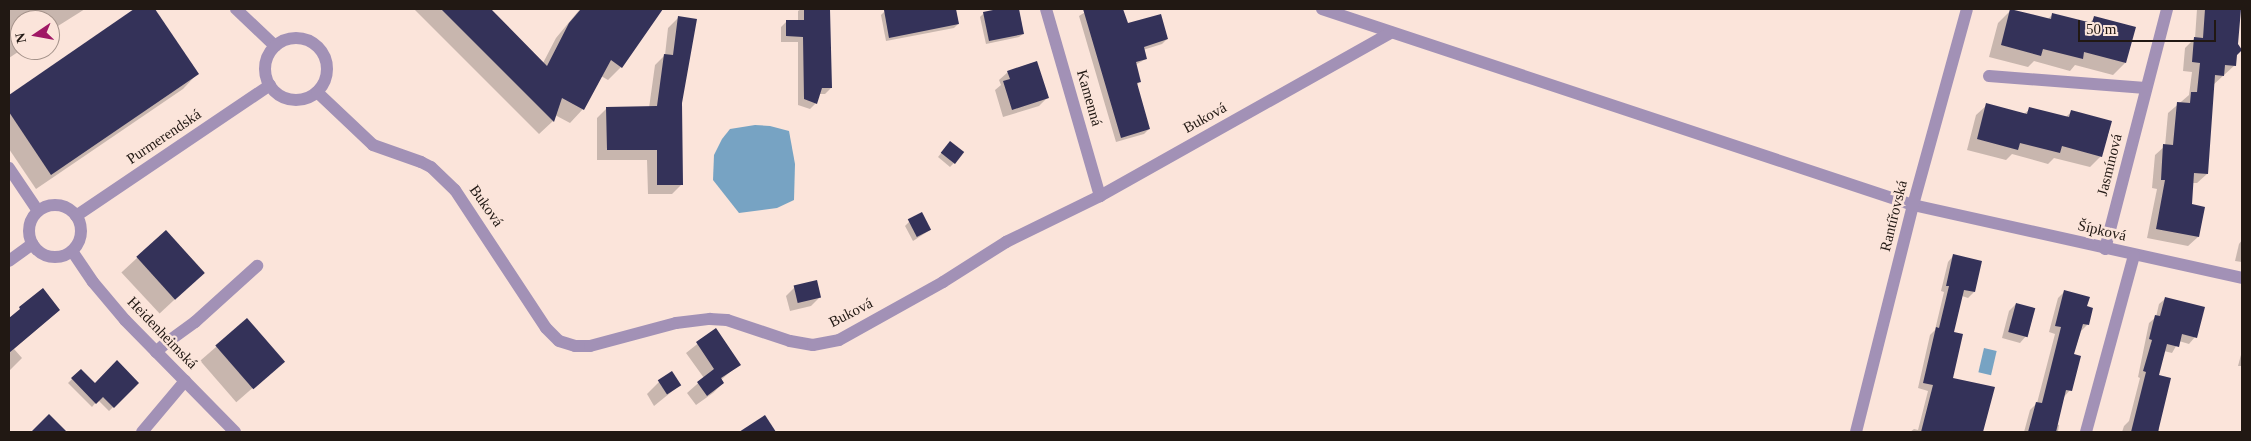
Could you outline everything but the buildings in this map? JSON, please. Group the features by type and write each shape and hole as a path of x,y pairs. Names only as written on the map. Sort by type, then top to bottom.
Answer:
{"street":[{"path":"236,9 275,46"},
{"name":"Kamenná","path":"1046,9 1100,196"},
{"name":"Šípková","path":"1322,9 1913,205 2134,255 2086,432"},
{"name":"Rantířovská","path":"1856,432 1913,205 1967,9"},
{"name":"Jasmínová","path":"2105,249 2167,9"},
{"name":"Buková","path":"317,92 373,145 421,162 446,181 470,210 546,328 559,341 575,346 590,346 676,323 710,319 727,320 790,341 813,345 839,340 943,282 1006,242 1100,196 1391,33"},
{"path":"291,38 308,41 316,46 326,63 323,84 317,92 309,97 292,99 276,92 270,85 265,69 269,53 275,46 291,38"},
{"path":"1989,76 2146,88"},
{"name":"Purmerendská","path":"76,216 270,85"},
{"path":"9,168 38,211"},
{"path":"61,205 76,216 81,232 78,245 72,252 64,256 50,257 38,251 32,244 29,226 38,211 46,206 61,205"},
{"path":"9,261 32,244"},
{"name":"Heidenheimská","path":"72,252 93,282 156,352 234,432"},
{"path":"2134,255 2242,278"},
{"path":"156,352 196,322 257,266"},
{"path":"142,432 185,381"}],"water":[{"path":"755,125 770,126 789,131 795,164 794,200 777,208 739,213 713,180 714,155 722,139 730,129"},
{"path":"1984,348 1997,351 1991,375 1978,372"}]}
